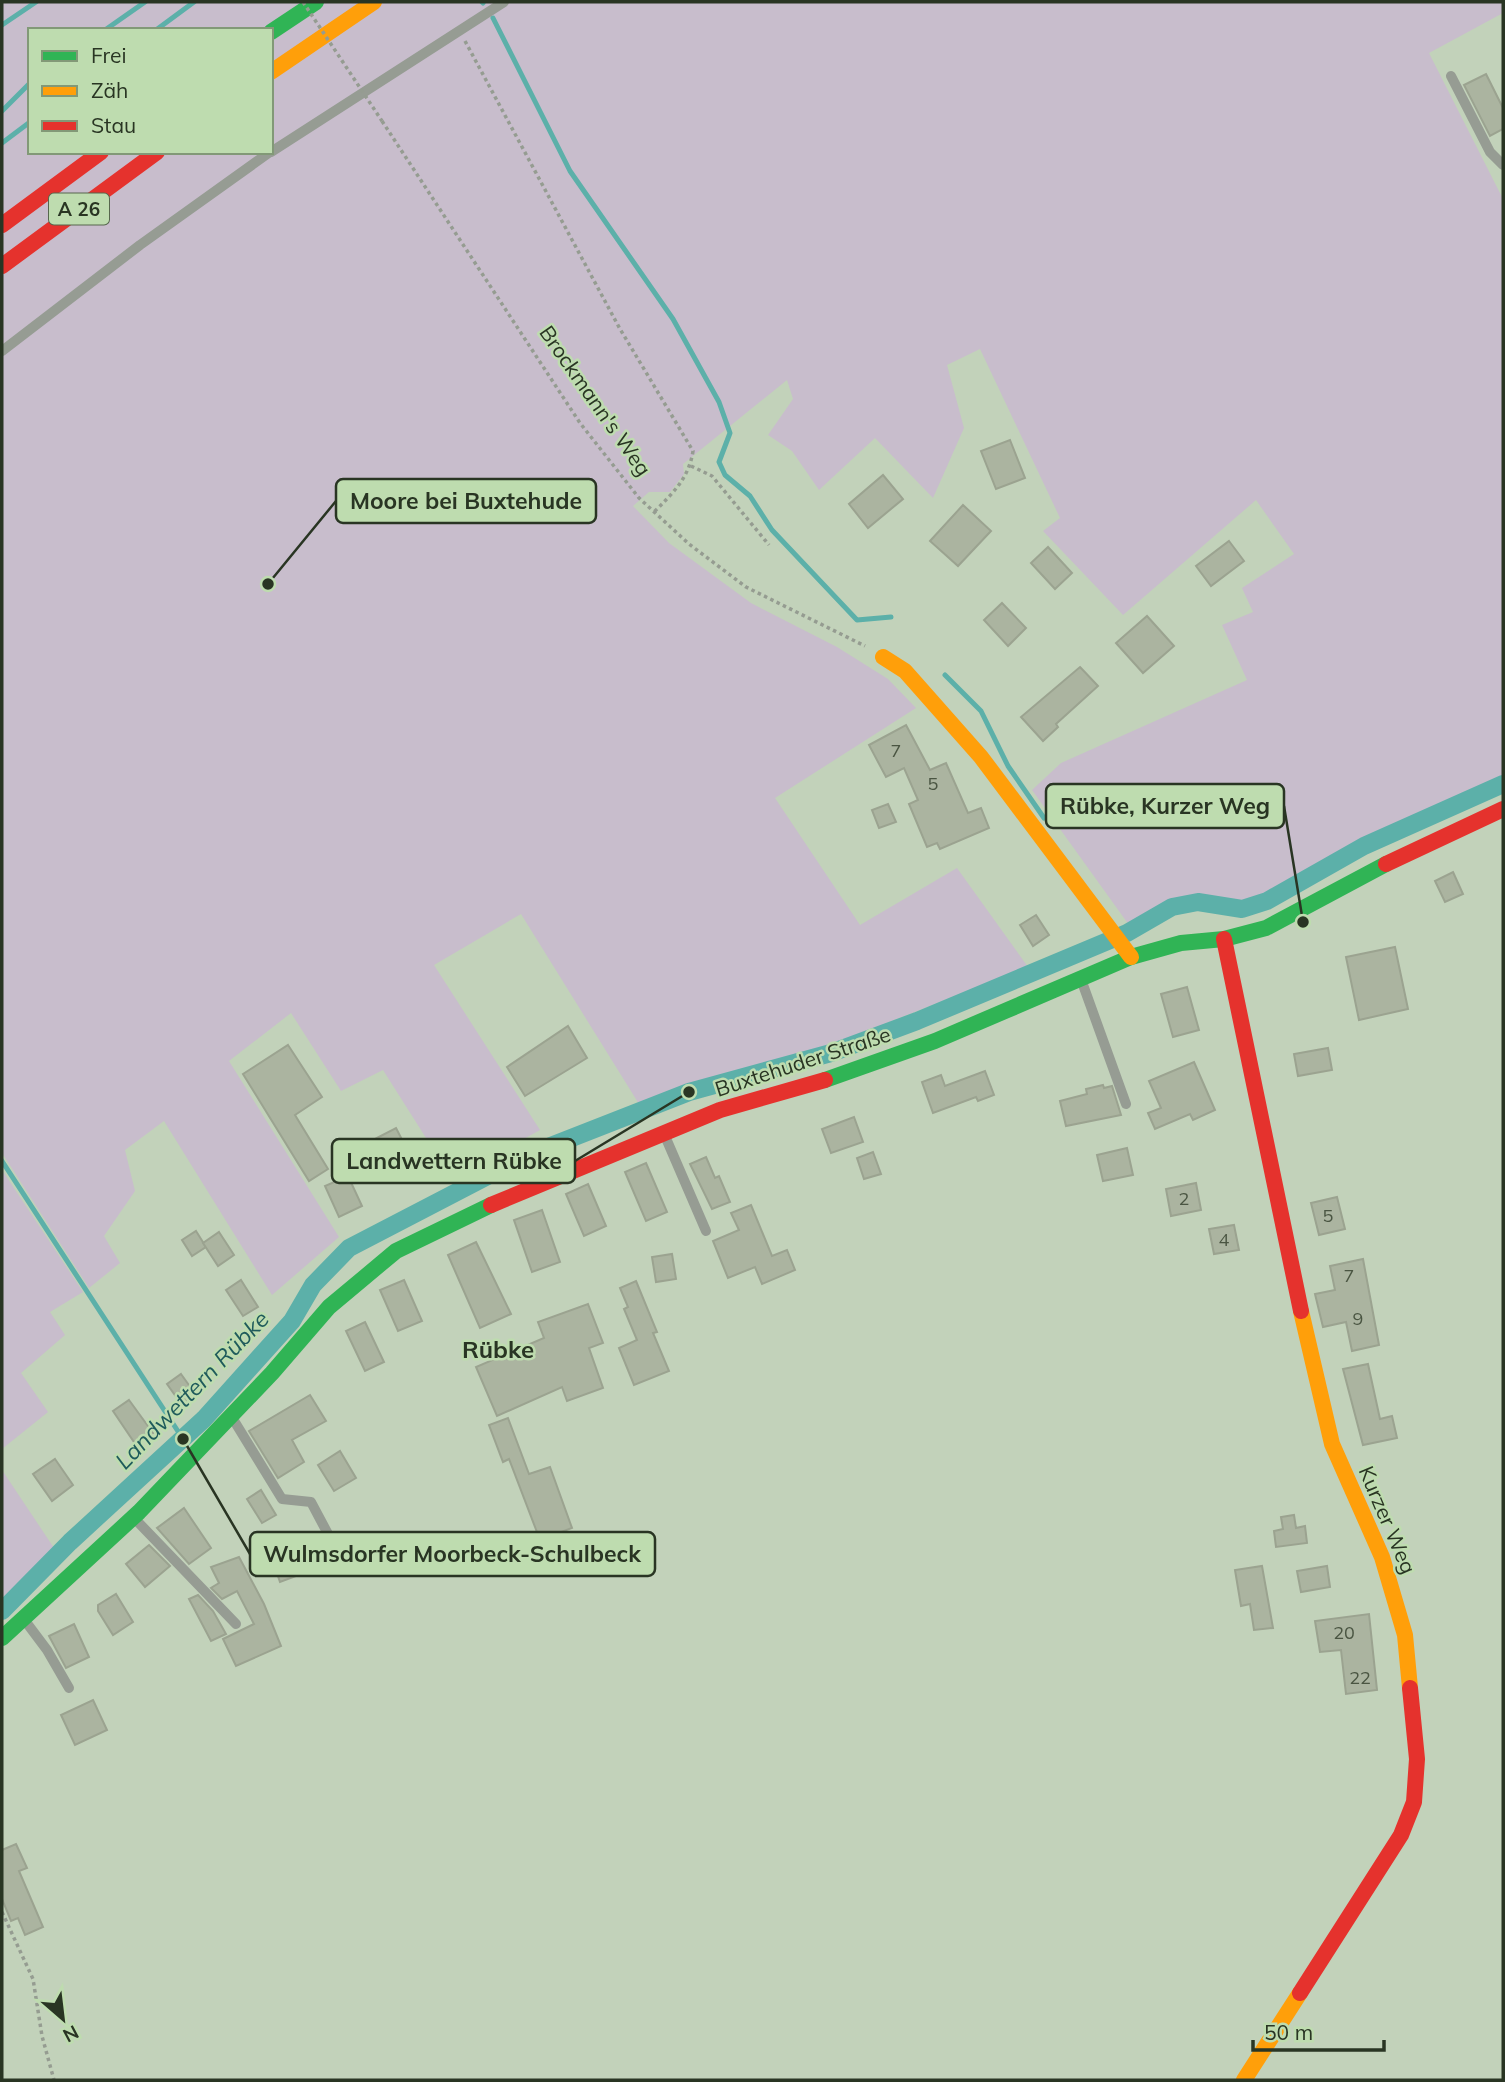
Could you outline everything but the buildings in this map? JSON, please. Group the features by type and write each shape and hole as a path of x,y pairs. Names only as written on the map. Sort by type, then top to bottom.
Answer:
{"main road":[{"path":"273,31 316,2"},
{"path":"273,71 374,2"},
{"name":"A 26","path":"2,225 98,154"},
{"name":"A 26","path":"2,266 154,154"},
{"path":"883,656 905,671 981,757 1126,951"},
{"name":"Buxtehuder Straße","path":"2,1638 134,1517 231,1416 329,1307 396,1251 461,1218 663,1132 720,1110 836,1077 935,1041 1080,978 1126,951 1224,939 1266,928 1376,868 1503,809"},
{"name":"Kurzer Weg","path":"1224,939 1316,1385 1332,1444 1382,1557 1405,1635 1417,1759 1413,1802 1401,1835 1244,2080"}],"lane":[{"path":"273,151 504,2"},
{"path":"1451,76 1490,152 1503,165"},
{"path":"2,351 140,245 268,154"},
{"path":"1080,978 1126,1104"},
{"path":"663,1132 706,1231"},
{"path":"231,1416 282,1499 311,1502 336,1549 336,1562"},
{"path":"134,1517 190,1579 236,1624"},
{"path":"23,1618 47,1650 69,1688"}],"path":[{"name":"Brockmann's Weg","path":"303,2 580,422 639,498 689,544 746,587 844,634 883,656"},
{"path":"459,29 620,329 693,451 691,466 680,486 654,512"},
{"path":"691,466 712,476 769,545"},
{"path":"2,1912 33,1979 42,2036 54,2080"}],"shaded area":[{"path":"2,2 1503,2 1503,13 1429,53 1503,199 1503,775 1368,837 1265,897 1242,905 1201,897 1174,901 1129,925 1032,790 1061,763 1247,680 1222,625 1253,612 1242,588 1294,554 1256,500 1123,615 1043,531 1060,518 980,349 947,365 964,428 933,498 875,438 819,490 792,451 768,435 793,399 787,380 683,464 684,474 670,492 649,492 633,506 669,543 751,603 837,647 888,679 916,708 775,798 860,925 957,868 1028,967 806,1055 639,1104 521,914 434,965 540,1130 452,1179 383,1070 341,1091 291,1013 229,1061 339,1237 272,1295 164,1121 125,1150 135,1191 104,1236 120,1263 89,1288 2,1153"},
{"path":"2,1170 83,1292 50,1312 65,1335 21,1373 48,1412 2,1449"},
{"path":"2,1470 56,1551 2,1598"}],"waterway":[{"path":"2,25 36,2"},
{"path":"108,28 145,2"},
{"path":"159,28 194,2"},
{"path":"493,18 570,171 673,319 719,402 730,433 719,462 725,475 750,496 772,530 857,620 891,617"},
{"path":"2,111 28,85"},
{"path":"2,143 28,124"},
{"path":"945,675 981,711 1008,766 1044,818"},
{"name":"Landwettern Rübke","path":"2,1611 70,1542 204,1419 292,1321 313,1285 349,1248 528,1155 689,1092 831,1053 917,1021 1127,933 1172,907 1198,902 1242,909 1267,901 1364,846 1503,784"},
{"path":"2,1161 183,1439"}],"traffic: fast":[{"path":"273,31 316,2"},
{"path":"825,1080 935,1041 1131,957 1181,943 1224,939 1266,928 1386,864"},
{"path":"2,1638 139,1512 272,1373 329,1307 396,1251 491,1205"}],"traffic: slow":[{"path":"273,71 374,2"},
{"path":"883,657 905,671 981,757 1131,957"},
{"path":"1301,1311 1332,1444 1382,1557 1405,1635 1410,1688"},
{"path":"1244,2080 1300,1993"}],"traffic: jam":[{"path":"2,225 98,154"},
{"path":"2,266 154,154"},
{"path":"1386,864 1503,809"},
{"path":"1224,939 1301,1311"},
{"path":"491,1205 720,1110 825,1080"},
{"path":"1300,1993 1401,1835 1414,1802 1417,1759 1410,1688"}],"place":[{"name":"Moore bei Buxtehude","path":"268,584"},
{"name":"Rübke, Kurzer Weg","path":"1303,922"},
{"name":"Landwettern Rübke","path":"689,1092"},
{"name":"Wulmsdorfer Moorbeck-Schulbeck","path":"183,1439"}],"district":[{"name":"Rübke","path":"498,1350"}]}
